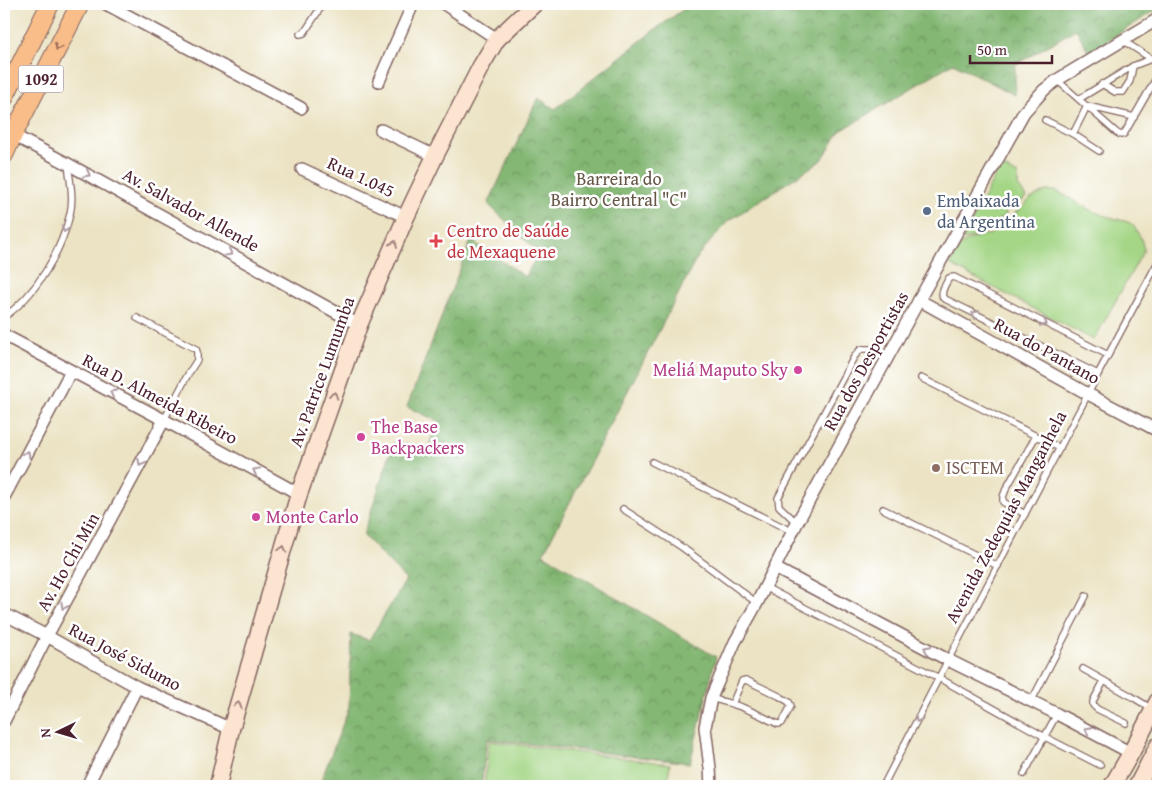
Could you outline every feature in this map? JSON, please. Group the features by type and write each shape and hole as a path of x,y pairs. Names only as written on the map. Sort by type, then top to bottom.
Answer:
{"main road":[{"name":"1092","path":"4,98 50,4"},
{"name":"1092","path":"4,155 8,133 80,4"},
{"name":"Av. Patrice Lumumba","path":"218,786 231,729 299,494 359,325 434,156 481,66 497,39 534,4"},
{"path":"1112,786 1156,706"},
{"path":"1137,786 1158,746"}],"street":[{"path":"106,4 301,108"},
{"path":"379,81 413,4"},
{"path":"444,4 497,39"},
{"name":"Rua dos Desportistas","path":"711,786 705,727 711,698 735,642 795,527 1024,112 1044,90 1057,80 1158,19"},
{"path":"381,130 434,156"},
{"name":"Av. Salvador Allende","path":"8,133 68,164 359,325"},
{"name":"Rua 1.045","path":"302,168 406,217"},
{"name":"Rua do Pantano","path":"919,300 1158,431"},
{"name":"Rua D. Almeida Ribeiro","path":"4,335 299,494"},
{"path":"4,497 71,371"},
{"name":"Av. Ho Chi Min","path":"4,721 47,636 164,420"},
{"path":"775,568 948,660 1058,714 1131,753"},
{"name":"Rua José Sidumo","path":"4,614 137,687 231,729"},
{"path":"87,786 137,687"}],"lane":[{"path":"300,34 304,33 323,4"},
{"path":"1122,40 1158,63"},
{"path":"1079,99 1133,66 1151,58"},
{"path":"1102,84 1115,92 1123,92 1130,82 1133,66"},
{"path":"1057,80 1121,135 1124,134 1158,75"},
{"path":"1086,106 1134,117"},
{"path":"1073,134 1086,106"},
{"path":"1045,120 1073,134 1099,151"},
{"path":"4,317 24,300 44,274 60,243 70,214 72,193 68,164"},
{"name":"Avenida Zedequias Manganhela","path":"883,786 1158,262"},
{"path":"1098,374 943,298 942,291 949,278 954,277 1108,355"},
{"path":"137,318 182,341 196,349 197,352 197,360 164,420"},
{"path":"795,527 779,506 778,498 854,357 861,349 870,349 888,358"},
{"path":"921,378 1060,448"},
{"path":"1025,514 1003,502 1002,497 1036,436"},
{"path":"652,462 795,527"},
{"path":"623,509 683,548 757,602"},
{"path":"883,509 998,566"},
{"path":"765,587 1100,765"},
{"path":"1031,702 1086,596"},
{"path":"1083,669 1131,696 1156,706"},
{"path":"711,698 744,708 778,724 782,723 791,706 789,702 779,696 746,680 742,681 732,704"},
{"path":"1104,681 1093,701 1094,707 1126,723"},
{"path":"1024,774 1058,714"}],"green space":[{"name":"Barreira do Bairro Central \"C\"","path":"691,4 1158,4 1158,9 1089,52 1076,29 1015,65 1015,95 953,63 839,132 822,160 727,222 698,256 543,554 716,657 690,763 487,739 481,786 319,786 349,708 351,634 369,640 406,580 363,535 394,442 428,448 438,421 407,407 471,240 525,277 539,253 488,204 538,98 555,109 653,31"},
{"path":"1000,166 1018,175 1018,186 1026,197 1019,204 1009,205 1006,209 1006,215 1000,218 989,230 973,238 962,240"},
{"path":"1046,191 1057,191 1090,210 1128,222 1133,225 1141,238 1144,250 1094,340 950,265 961,244 984,234 990,235 1030,199"},
{"path":"489,741 670,764 667,786 484,786"},
{"path":"1158,754 1158,786 1142,786"}],"place":[{"name":"Embaixada da Argentina","path":"927,211"},
{"name":"Centro de Saúde de Mexaquene","path":"436,241"},
{"name":"Meliá Maputo Sky","path":"798,370"},
{"name":"The Base Backpackers","path":"361,437"},
{"name":"ISCTEM","path":"936,468"},
{"name":"Monte Carlo","path":"256,517"}]}
